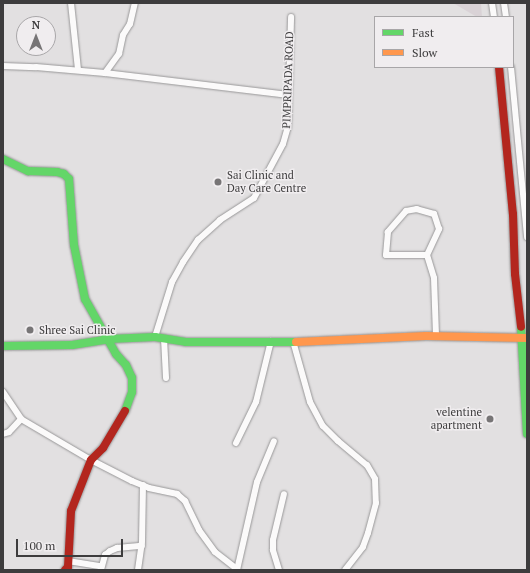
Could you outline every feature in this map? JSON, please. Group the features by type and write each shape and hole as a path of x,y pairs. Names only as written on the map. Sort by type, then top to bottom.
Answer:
{"street":[{"path":"71,3 78,70"},
{"path":"106,73 119,54 123,35 130,24 135,3"},
{"path":"492,3 494,16"},
{"path":"504,3 506,16"},
{"name":"PIMPRIPADA ROAD","path":"159,338 172,282 183,262 198,240 220,220 254,198 277,159 288,126 291,17"},
{"path":"3,66 36,66 78,70 289,95"},
{"path":"498,68 513,214 515,274 524,337 527,434"},
{"path":"511,68 527,237"},
{"path":"3,159 28,171 57,172 64,174 69,179 74,245 83,292 95,318 109,339 116,354 126,365 132,378 132,392 126,410 103,448 91,460 71,512 68,567 65,570"},
{"path":"427,255 386,255 388,232 406,211 417,209 434,214 439,229 427,255 434,278 436,336"},
{"path":"3,346 72,345 109,339 159,338 186,342 319,342 436,336 524,337"},
{"path":"159,338 166,378"},
{"path":"236,443 256,402 270,341"},
{"path":"293,341 310,402 323,426 367,466 374,479 376,503 368,533 363,547 345,570"},
{"path":"3,392 21,419 91,460 143,485 177,494 185,501 199,530 215,552 237,570 257,482 274,441"},
{"path":"3,434 9,432 21,419"},
{"path":"138,570 142,546 143,485"},
{"path":"279,570 273,550 273,540 284,494"},
{"path":"68,561 101,568 105,555 110,551 117,548 142,546"}],"shaded area":[{"path":"453,3 481,3 482,16 475,16"}],"traffic: fast":[{"path":"3,159 28,171 57,172 64,174 69,179 74,245 85,299 116,354 126,365 132,378 132,392 125,411"},
{"path":"521,327 527,434"},
{"path":"3,346 72,345 109,339 155,337 186,342 296,342"}],"traffic: slow":[{"path":"296,342 426,336 527,338"}],"traffic: jam":[{"path":"499,68 513,214 515,274 521,327"},
{"path":"65,570 68,567 71,511 91,460 103,448 125,411"}],"place":[{"name":"Sai Clinic and Day Care Centre","path":"218,182"},
{"name":"Shree Sai Clinic","path":"30,330"},
{"name":"velentine apartment","path":"490,419"}]}
